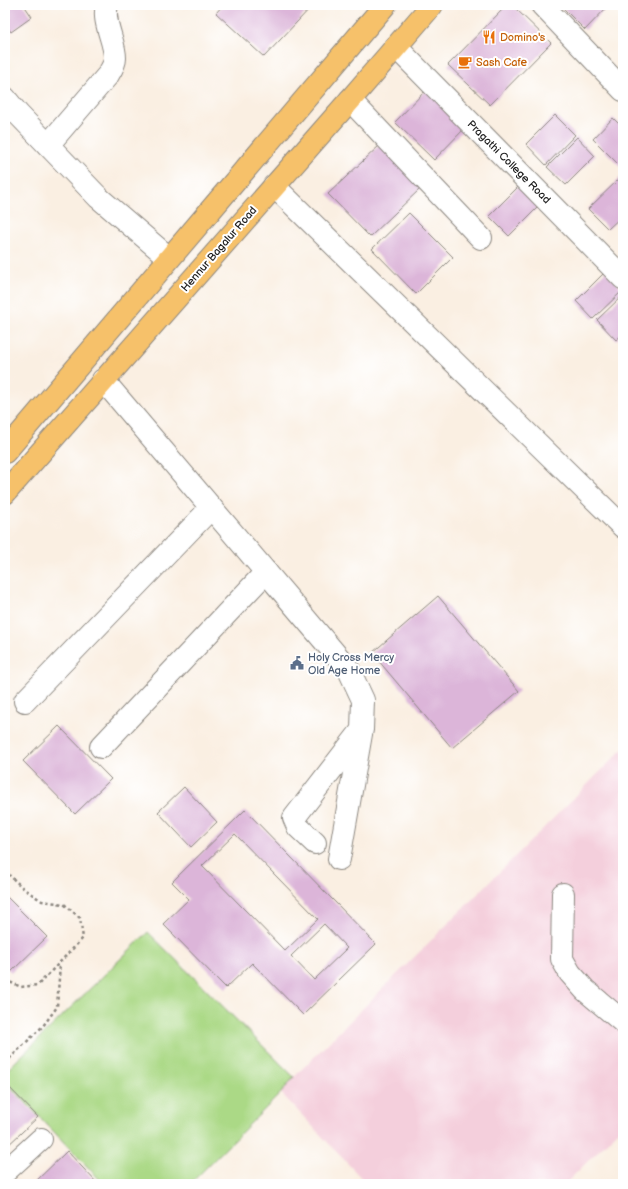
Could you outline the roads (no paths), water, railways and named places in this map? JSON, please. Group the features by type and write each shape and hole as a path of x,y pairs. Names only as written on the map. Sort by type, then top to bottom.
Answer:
{"main road":[{"path":"5,452 385,5"},
{"name":"Hennur Bagalur Road","path":"5,493 432,5"}],"street":[{"path":"48,145 108,75 113,67 115,58 107,24 107,5"},
{"path":"542,5 623,90"},
{"name":"Pragathi College Road","path":"396,46 623,278"},
{"path":"5,98 18,114 99,198 169,258"},
{"path":"350,100 481,238"},
{"path":"274,186 623,527"},
{"path":"103,380 349,670 363,700 362,730 339,859"},
{"path":"25,701 211,508"},
{"path":"101,747 266,572"},
{"path":"316,842 298,827 294,818 362,730"},
{"path":"563,894 562,959 570,973 585,990 623,1022"},
{"path":"5,1172 41,1139"}],"place":[{"name":"Domino's","path":"489,37"},
{"name":"Sash Cafe","path":"465,62"},
{"name":"Holy Cross Mercy Old Age Home","path":"297,663"}]}
